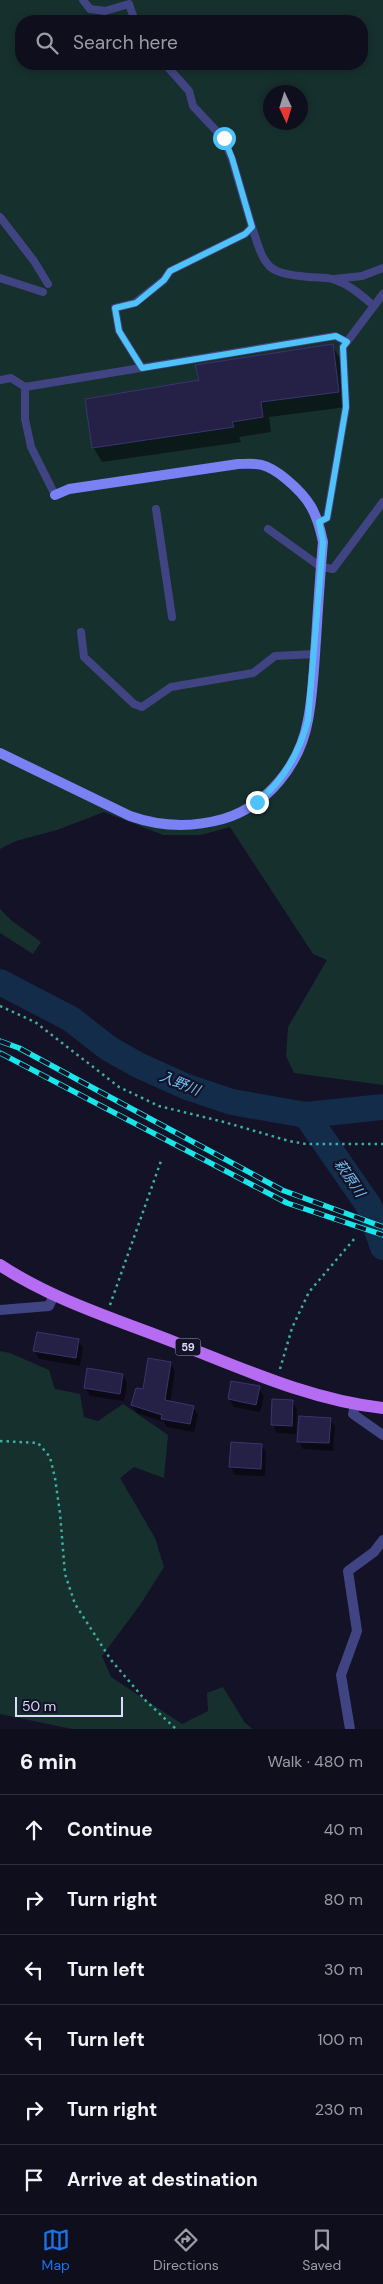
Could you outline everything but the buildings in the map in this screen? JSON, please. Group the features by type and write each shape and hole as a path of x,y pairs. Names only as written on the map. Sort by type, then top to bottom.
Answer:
{"main road":[{"name":"59","path":"0,1266 54,1295 318,1396 355,1405 383,1408"}],"street":[{"path":"0,753 130,816 149,823 176,826 194,825 235,816 272,790 284,776 295,756 308,720 323,542 319,522 312,506 301,491 281,475 262,465 238,464 69,490 54,495"},
{"path":"0,1310 49,1306 54,1295"},
{"path":"355,1405 354,1414 383,1435"},
{"path":"350,1729 341,1675 356,1631 348,1571 374,1552 383,1540"}],"lane":[{"path":"83,0 90,9 105,11 129,4 133,15"},
{"path":"170,70 189,91 193,106 224,138 232,158 262,257 274,271 289,275 332,279 362,276 383,268"},
{"path":"0,217 34,261 48,284"},
{"path":"142,368 119,331 115,308 136,303 164,280 170,271 245,234 252,227"},
{"path":"0,278 43,292"},
{"path":"332,279 353,288 374,306"},
{"path":"319,522 327,518 346,407 343,347 383,294"},
{"path":"0,380 11,378 25,387 336,336 347,342"},
{"path":"25,387 25,419 31,447 54,495"},
{"path":"268,529 321,567 333,570 383,502"},
{"path":"156,509 172,617"},
{"path":"81,632 84,657 134,704 142,707 171,687 253,673 275,656 315,654"}],"path":[{"path":"0,1006 35,1022 119,1087 159,1106 306,1144 383,1144"},
{"path":"106,1316 161,1161"},
{"path":"276,1380 292,1328 309,1292 355,1238"},
{"path":"0,1441 38,1443 50,1457 60,1513 65,1574 75,1604 111,1660 146,1700 176,1729"}],"green space":[{"path":"0,0 383,0 383,1085 294,1073 286,1056 288,1027 327,960 313,954 230,827 201,835 163,835 104,812 57,830 16,841 0,849"},
{"path":"0,909 12,921 41,942 33,954 0,933"},
{"path":"0,1351 10,1353 49,1370 55,1389 80,1394 84,1417 98,1421 123,1404 168,1435 164,1478 134,1467 120,1478 155,1538 164,1567 140,1605 102,1656 111,1677 182,1724 208,1711 207,1693 223,1687 245,1723 253,1729 72,1729 0,1714"}],"waterway":[{"name":"入野川","path":"0,982 71,1019 108,1048 138,1065 187,1087 232,1102 306,1115 383,1107"},
{"name":"萩原川","path":"306,1115 369,1206 383,1247"}],"railway":[{"path":"0,1041 19,1048 282,1190 383,1227"},
{"path":"0,1053 287,1203 383,1235"}],"route":[{"path":"224,138 232,158 252,227 245,234 170,271 164,280 136,303 115,308 119,331 142,368 336,336 347,342 343,347 346,407 327,518 319,522 323,542 308,720 304,735 284,776 272,790 257,802"}]}
